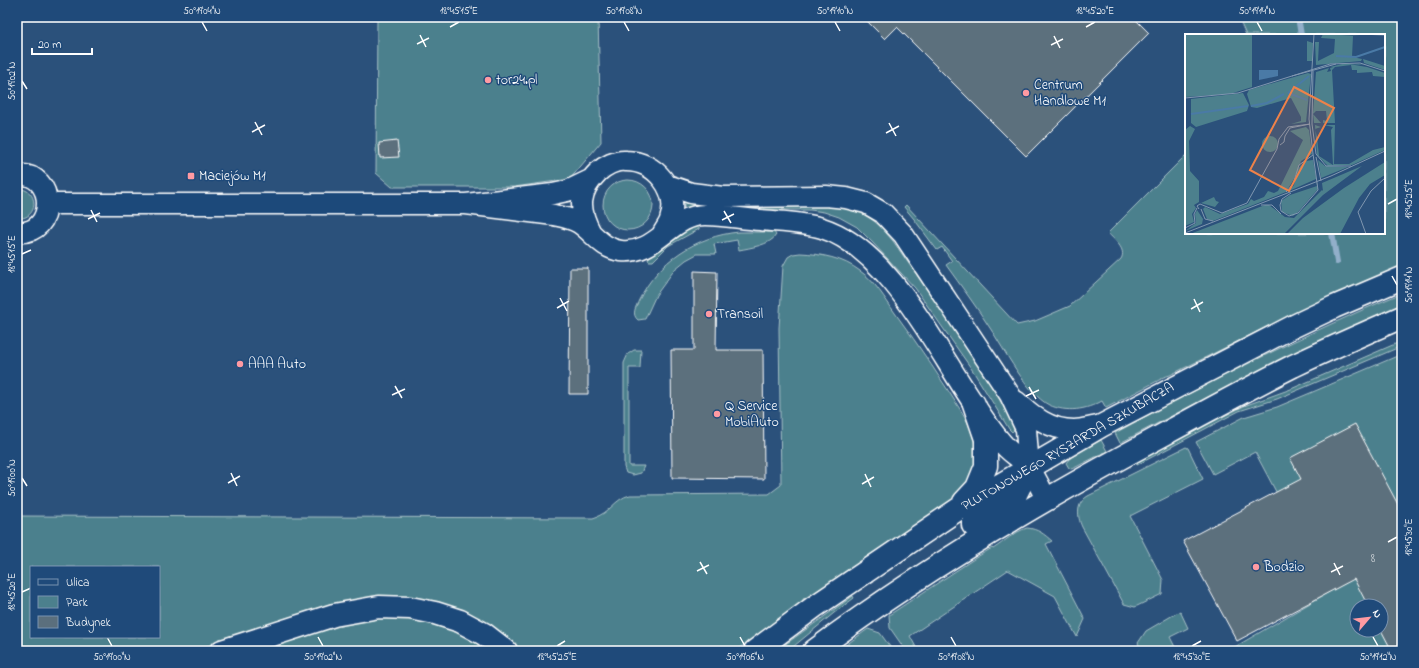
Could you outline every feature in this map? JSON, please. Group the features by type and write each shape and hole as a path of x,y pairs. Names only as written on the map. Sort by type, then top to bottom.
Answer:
{"street":[{"path":"48,204 466,204 554,214 568,218 580,224 599,241 609,247 621,251 633,251 656,241 663,233 670,220 672,199 667,185 660,174 641,163 625,161 617,162 603,168 587,184 583,194 582,206 584,220 591,233"},
{"path":"17,175 28,176 43,187 47,195 48,204 42,221 36,227 28,231 17,232"},
{"path":"466,204 553,194 567,191 592,179"},
{"path":"667,185 691,194 723,197 826,196 846,198 866,202 883,213 903,234 1010,395 1026,429 1029,468 1016,494 996,511 949,540 879,588 804,651"},
{"path":"663,233 690,217 713,215 792,223 822,228 844,238 864,252 888,276 908,302 974,404 1003,445 1029,468 1046,499"},
{"name":"PLUTONOWEGO RYSZARDA SZKUBACZA","path":"755,651 814,607 957,510 1101,426 1292,327 1402,278"},
{"path":"814,651 945,560 1046,499 1292,366 1402,317"},
{"path":"1010,395 1037,419 1053,427 1073,430 1101,426"},
{"path":"957,510 977,488 986,466 986,439 974,404"},
{"path":"222,651 334,615 379,607 410,608 435,613 460,621 484,634 506,651"}],"green space":[{"name":"tor24.pl","path":"377,17 598,17 601,142 570,179 514,187 392,187 376,173"},
{"path":"1238,17 1402,17 1402,266 1299,311 1170,375 1161,378 1106,408 1102,401 1090,407 1069,410 1049,405 1032,391 1016,370 990,328 946,265 952,261 942,247 937,250 904,207 906,205 1017,325 1035,321 1070,306 1121,259 1121,248 1108,233 1185,156 1185,234 1385,234 1385,34 1246,34"},
{"path":"628,180 638,182 646,187 651,195 653,205 651,215 646,223 638,228 628,230 618,228 610,223 605,215 603,205 605,195 610,187 618,182"},
{"path":"17,189 25,190 30,193 33,198 33,210 24,218 17,218"},
{"path":"808,202 847,207 865,214 880,226 893,241 958,334 1012,419 1014,430 1012,432 1009,429 973,371 915,288 857,227 839,217 824,212 810,210 687,209 684,206 684,203"},
{"path":"699,225 699,229 668,246 653,261 649,261 648,259 650,256 666,244 673,235"},
{"path":"739,232 774,232 776,235 765,244 739,250 737,240 714,244 716,254 697,254 686,260 675,269 656,295 645,319 638,320 636,318 634,313 647,286 668,262 693,245 723,234"},
{"path":"800,253 816,254 839,260 860,271 875,285 940,378 965,417 974,439 975,458 970,477 957,496 803,599 803,601 735,651 521,651 506,637 478,618 438,602 404,598 372,597 332,604 192,651 17,651 17,516 593,518 604,513 620,500 630,495 769,494 781,485 779,328 783,266 788,257 793,254"},
{"path":"1402,293 1402,305 1295,354 1120,443 1115,433 1150,414 1293,342"},
{"path":"1402,341 1402,346 1277,399 1239,411 1137,465 1136,462 1244,406 1291,389"},
{"path":"634,350 641,350 640,368 629,368 629,466 644,466 641,473 633,475 626,473 624,467 624,363 628,354"},
{"path":"1402,354 1402,651 1228,651 1329,592 1255,452 1213,474 1196,442 1244,417 1277,407"},
{"path":"1101,440 1107,451 1076,467 1071,469 1069,468 1066,463 1070,458"},
{"path":"1186,447 1188,448 1203,479 1130,516 1163,580 1162,594 1135,607 1124,604 1082,527 1079,518 1081,502 1088,496"},
{"path":"1027,528 1041,532 1052,541 1046,544 1085,619 1077,637 1055,596 1008,570 910,636 918,651 906,651 890,628 889,615 977,557 992,548 993,549 1009,537"},
{"path":"853,596 854,598 788,651 776,651"},
{"path":"1180,611 1188,628 1170,637 1177,651 1142,651 1138,643 1146,631"},
{"path":"379,615 438,625 465,635 492,651 251,651 337,622"},
{"path":"868,629 880,633 893,651 840,651 846,645"}],"building":[{"name":"Centrum Handlowe M1","path":"863,17 1133,17 1149,33 1026,156 897,27 885,39"},
{"path":"397,141 399,157 380,158 379,143"},
{"path":"570,268 588,268 588,394 569,394"},
{"name":"Q Service MobiAuto","path":"694,271 717,272 716,350 763,350 764,479 672,478 671,350 694,350"},
{"path":"1355,424 1402,512 1402,651 1392,651 1385,638 1389,638 1389,598 1364,598 1354,579 1237,641 1183,541 1301,479 1290,458"}],"waterway":[{"path":"1298,17 1301,34"},
{"path":"1332,234 1337,262"}],"place":[{"name":"tor24.pl","path":"488,80"},
{"name":"Centrum Handlowe M1","path":"1026,93"},
{"name":"Maciejów M1","path":"191,176"},
{"name":"Transoil","path":"709,314"},
{"name":"AAA Auto","path":"240,364"},
{"name":"Q Service MobiAuto","path":"717,414"},
{"name":"Bodzio","path":"1256,567"}]}
